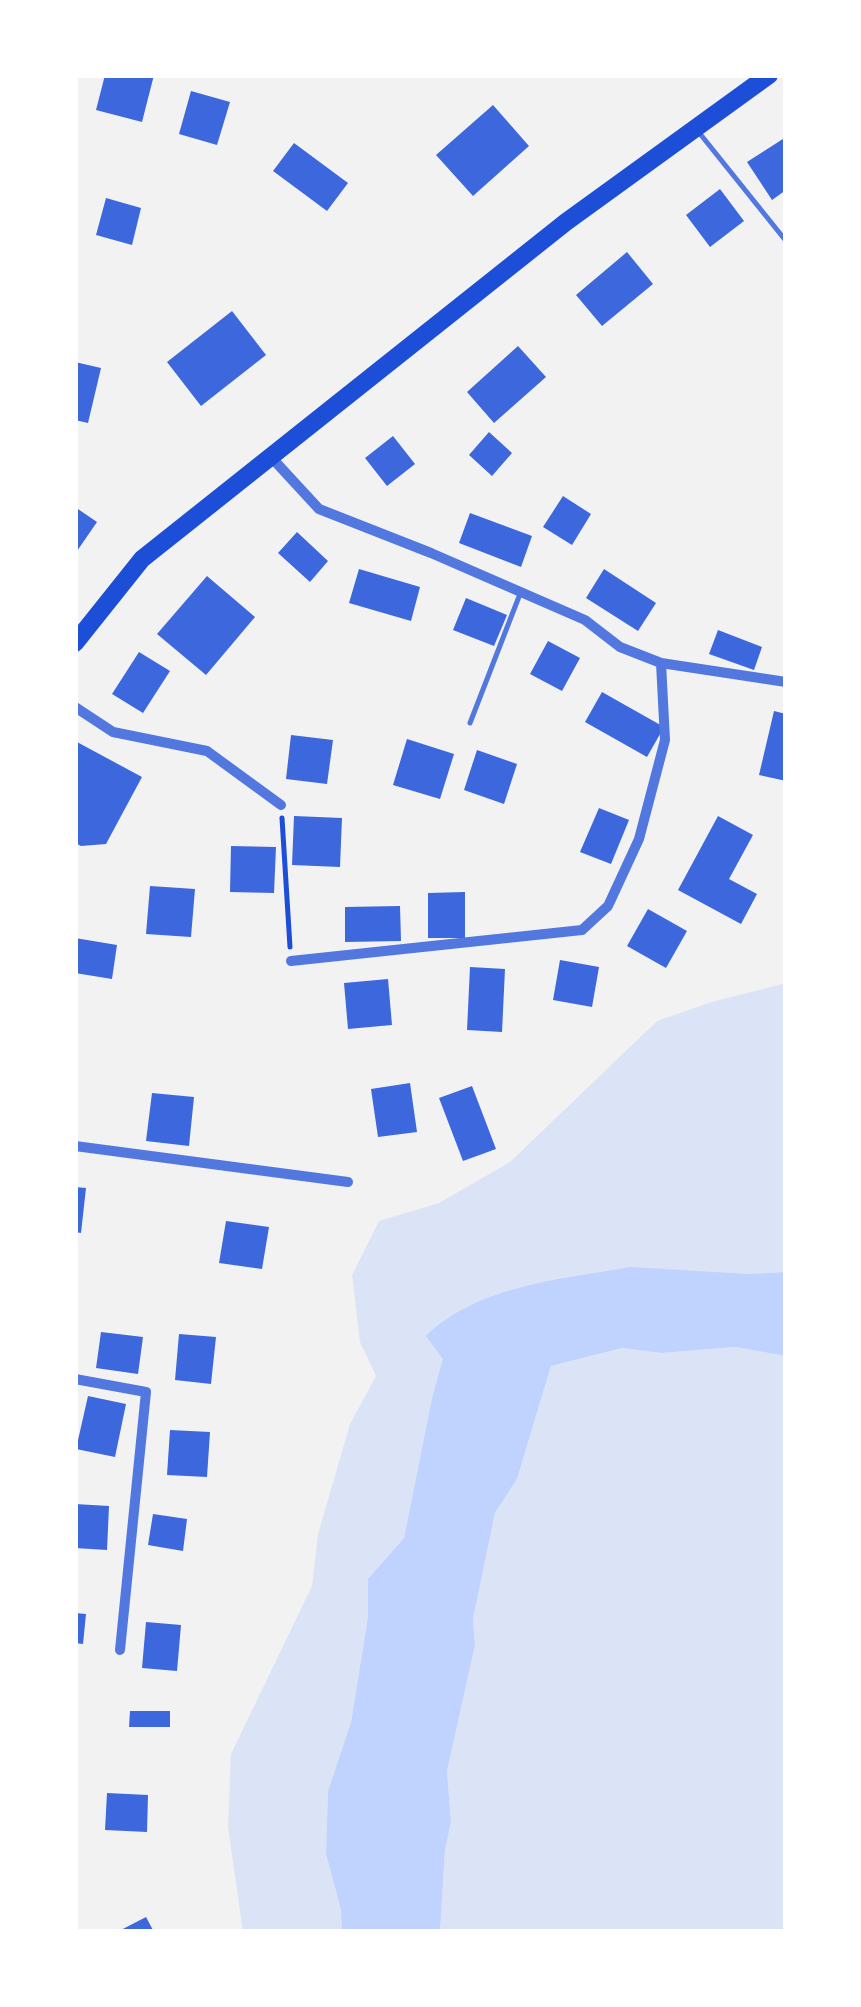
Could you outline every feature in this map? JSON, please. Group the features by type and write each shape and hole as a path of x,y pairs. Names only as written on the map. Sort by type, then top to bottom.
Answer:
{"main road":[{"path":"75,643 142,559 566,222 769,75"}],"street":[{"path":"271,458 319,509 585,620 620,647 662,663 786,682"},
{"path":"292,961 582,930 608,906 639,839 664,740 662,663"},
{"path":"75,707 113,732 207,751 281,805"},
{"path":"75,1146 348,1182"},
{"path":"75,1378 146,1392 120,1650"}],"lane":[{"path":"695,128 786,241"},
{"path":"470,723 521,592"}],"path":[{"path":"281,805 292,961"}],"shaded area":[{"path":"786,983 786,1272 747,1274 444,1359 432,1398 404,1538 368,1580 368,1617 351,1722 328,1791 326,1854 341,1910 342,1932 243,1932 228,1827 231,1754 312,1586 318,1534 350,1424 376,1376 360,1342 352,1275 379,1221 439,1203 510,1162 657,1021"},
{"path":"735,1347 786,1356 786,1932 440,1932 445,1850 451,1822 447,1771 475,1645 473,1619 495,1513 517,1479 551,1366 622,1348 661,1353"}],"water":[{"path":"631,1267 747,1274 786,1272 786,1356 735,1347 661,1353 622,1348 551,1366 517,1479 495,1513 473,1619 475,1645 447,1771 451,1822 445,1850 440,1932 342,1932 341,1910 326,1854 328,1791 351,1722 368,1617 368,1579 404,1538 443,1359 426,1336 470,1305 496,1295"}],"building":[{"path":"105,75 154,75 142,122 96,110"},
{"path":"191,91 230,102 217,145 179,134"},
{"path":"493,105 529,146 473,196 436,155"},
{"path":"786,137 786,190 772,200 747,162"},
{"path":"294,143 348,183 327,211 273,171"},
{"path":"720,189 744,221 710,247 686,215"},
{"path":"106,198 141,208 132,245 96,235"},
{"path":"627,252 653,284 602,326 576,295"},
{"path":"232,311 266,355 201,406 167,362"},
{"path":"518,346 546,377 494,423 467,392"},
{"path":"75,362 101,368 88,423 75,420"},
{"path":"489,432 512,453 492,476 469,455"},
{"path":"393,436 415,464 387,486 365,458"},
{"path":"563,496 591,514 572,545 543,527"},
{"path":"75,507 97,522 75,554"},
{"path":"470,513 532,536 521,567 459,543"},
{"path":"297,532 328,561 310,582 278,553"},
{"path":"359,569 420,587 411,621 349,603"},
{"path":"604,569 656,603 638,631 586,598"},
{"path":"207,576 255,617 206,675 157,634"},
{"path":"466,598 507,615 494,646 453,630"},
{"path":"718,630 762,647 754,670 709,654"},
{"path":"548,641 580,658 562,691 530,674"},
{"path":"139,652 170,671 143,713 112,694"},
{"path":"602,692 664,727 647,757 585,722"},
{"path":"774,711 786,714 786,781 759,775"},
{"path":"291,735 333,740 327,784 286,779"},
{"path":"407,739 454,754 440,799 393,785"},
{"path":"77,742 142,777 106,844 75,843"},
{"path":"477,750 517,764 504,804 464,790"},
{"path":"599,808 629,820 611,864 580,852"},
{"path":"294,816 342,818 340,867 292,865"},
{"path":"718,816 753,835 729,879 757,894 741,924 678,890"},
{"path":"231,846 276,847 274,893 230,892"},
{"path":"150,886 195,889 191,937 146,934"},
{"path":"465,892 465,938 428,938 428,893"},
{"path":"400,906 401,941 345,942 345,907"},
{"path":"648,909 687,931 666,968 627,946"},
{"path":"75,938 117,945 112,979 75,973"},
{"path":"560,960 599,967 592,1007 553,1000"},
{"path":"470,967 505,969 502,1032 467,1030"},
{"path":"388,979 392,1025 348,1029 344,983"},
{"path":"410,1083 417,1132 378,1137 371,1089"},
{"path":"472,1086 496,1149 463,1161 439,1098"},
{"path":"152,1093 194,1097 189,1146 146,1141"},
{"path":"75,1187 86,1188 81,1233 75,1232"},
{"path":"226,1221 269,1227 262,1269 219,1263"},
{"path":"101,1332 143,1337 138,1374 96,1368"},
{"path":"179,1334 216,1337 211,1384 175,1380"},
{"path":"88,1396 126,1404 115,1457 76,1449"},
{"path":"170,1430 210,1432 207,1477 167,1475"},
{"path":"75,1504 109,1506 107,1550 75,1548"},
{"path":"153,1514 187,1519 183,1551 148,1545"},
{"path":"75,1613 86,1614 83,1644 75,1643"},
{"path":"146,1622 181,1625 177,1671 142,1668"},
{"path":"130,1711 170,1711 170,1727 129,1727"},
{"path":"107,1793 148,1795 147,1832 105,1830"},
{"path":"146,1917 154,1932 117,1932"}]}
